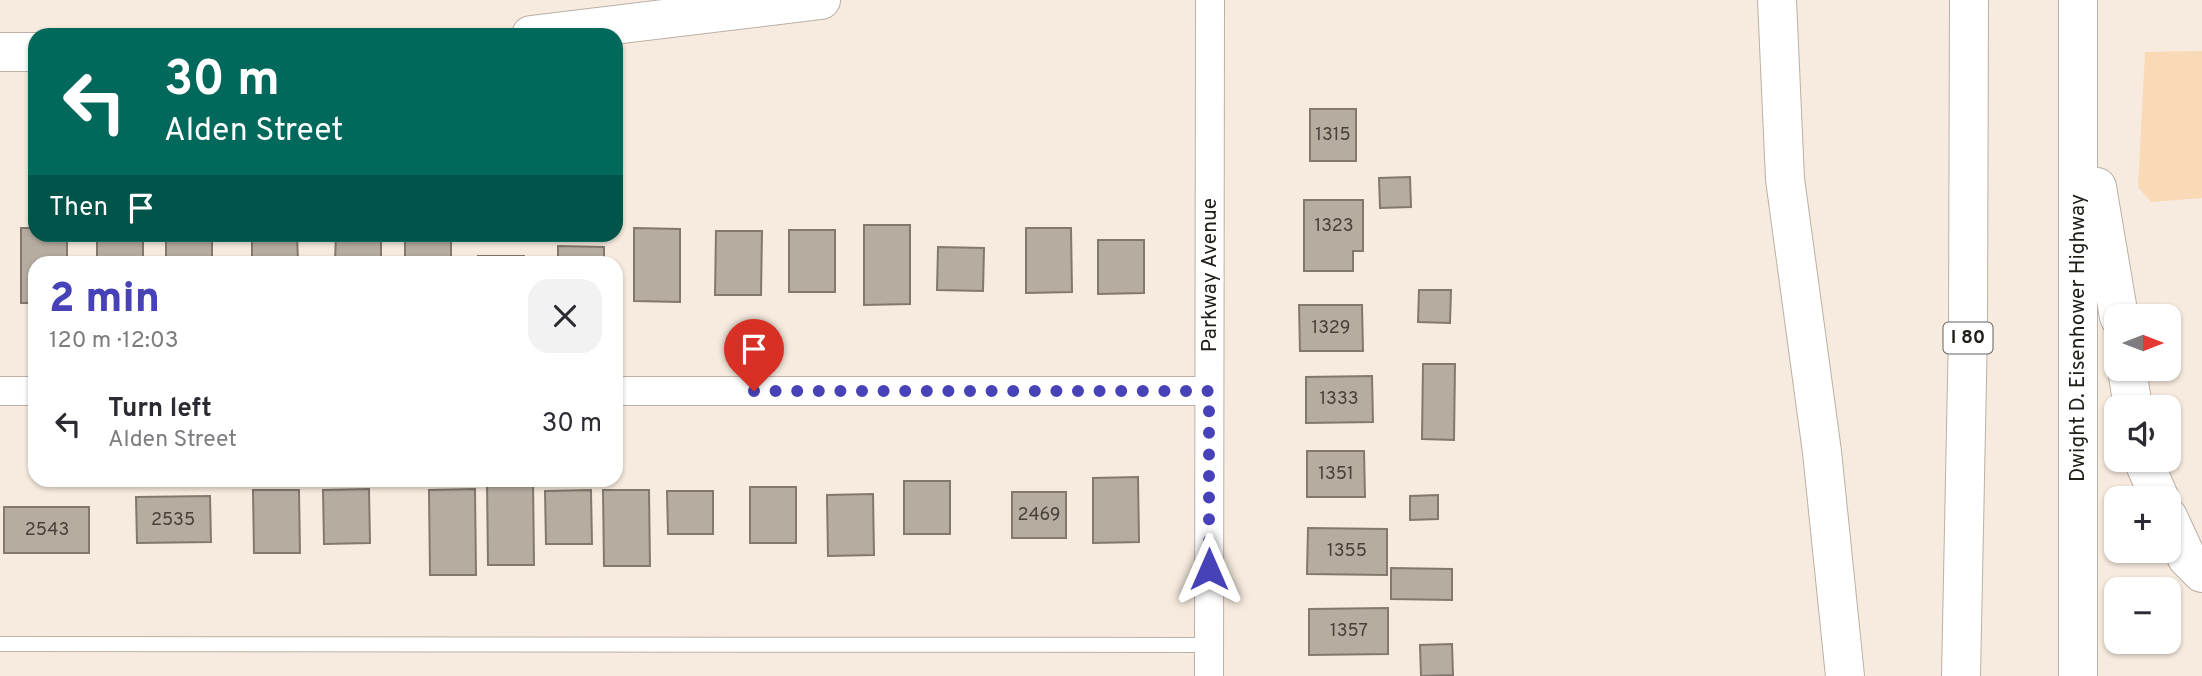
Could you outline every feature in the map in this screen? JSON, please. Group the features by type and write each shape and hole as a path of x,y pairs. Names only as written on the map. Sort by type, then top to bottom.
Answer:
{"main road":[{"path":"589,28 821,0"},
{"path":"1777,0 1785,179 1822,452 1845,676"},
{"name":"I 80","path":"1961,676 1968,330 1969,0"},
{"name":"Dwight D. Eisenhower Highway","path":"2078,0 2078,676"},
{"path":"0,52 28,52"},
{"path":"2079,74 2117,304"},
{"path":"2181,545 2187,558 2202,573"}],"street":[{"name":"Parkway Avenue","path":"1209,676 1210,0"},
{"path":"0,391 28,391"},
{"path":"623,391 1209,391"}],"lane":[{"path":"0,644 1209,645"}],"shaded area":[{"path":"2202,51 2202,198 2151,202 2138,187 2145,52"}],"building":[{"path":"1310,109 1356,109 1356,161 1310,161"},
{"path":"1410,177 1411,207 1380,208 1379,178"},
{"path":"1304,200 1363,200 1363,251 1353,251 1353,271 1304,271"},
{"path":"864,225 910,225 910,304 864,305"},
{"path":"21,228 28,228 28,242 67,242 67,256 28,256 28,303 21,303"},
{"path":"634,228 680,229 680,302 634,301"},
{"path":"1026,228 1071,228 1072,292 1026,293"},
{"path":"789,230 835,230 835,292 789,292"},
{"path":"716,231 762,231 761,295 715,295"},
{"path":"1098,240 1144,240 1144,293 1098,294"},
{"path":"97,242 143,242 143,256 97,256"},
{"path":"166,242 212,242 212,256 166,256"},
{"path":"252,242 297,242 298,256 252,256"},
{"path":"336,242 381,242 381,256 335,256"},
{"path":"405,242 451,242 451,256 405,256"},
{"path":"558,246 604,247 604,256 558,256"},
{"path":"938,247 984,248 983,291 937,290"},
{"path":"1419,290 1451,290 1450,323 1418,322"},
{"path":"1299,305 1362,305 1363,351 1300,351"},
{"path":"1423,364 1455,364 1454,440 1422,439"},
{"path":"1372,376 1373,422 1306,423 1306,377"},
{"path":"1307,451 1364,451 1365,497 1307,497"},
{"path":"1138,477 1139,542 1093,543 1093,478"},
{"path":"904,481 950,481 950,534 904,534"},
{"path":"487,487 533,487 534,565 488,565"},
{"path":"750,487 796,487 796,543 750,543"},
{"path":"369,489 370,543 324,544 323,490"},
{"path":"475,489 476,575 430,575 429,490"},
{"path":"253,490 299,490 300,553 254,553"},
{"path":"591,490 592,544 546,544 545,491"},
{"path":"603,490 649,490 650,566 604,566"},
{"path":"667,491 713,491 713,534 668,534"},
{"path":"1012,492 1066,492 1066,538 1012,538"},
{"path":"873,494 874,555 828,556 827,495"},
{"path":"1438,495 1438,519 1410,520 1410,496"},
{"path":"210,496 211,542 137,543 136,497"},
{"path":"4,507 89,507 89,553 4,553"},
{"path":"1308,528 1387,529 1387,575 1307,574"},
{"path":"1391,568 1452,569 1452,600 1391,599"},
{"path":"1388,608 1388,654 1309,655 1309,609"},
{"path":"1452,644 1453,675 1421,676 1420,645"}],"route":[{"path":"754,391 1209,391 1209,569"}]}
